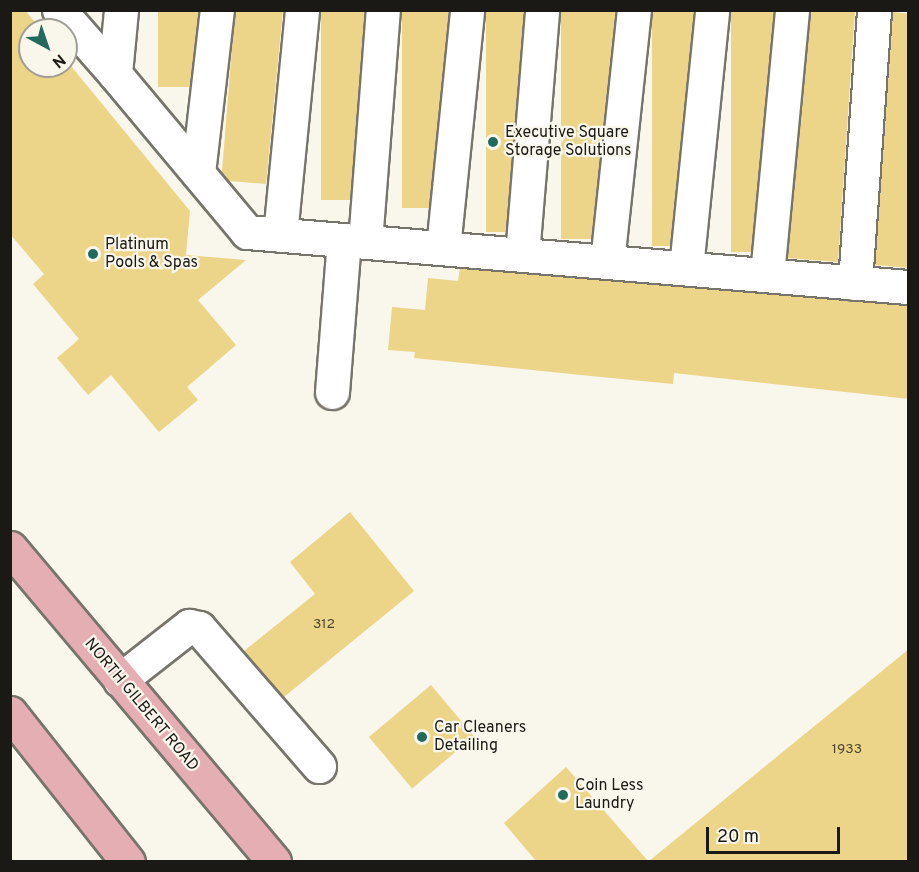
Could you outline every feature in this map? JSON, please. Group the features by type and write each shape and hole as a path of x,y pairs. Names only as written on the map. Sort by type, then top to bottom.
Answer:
{"main road":[{"name":"NORTH GILBERT ROAD","path":"10,548 265,858"},
{"path":"10,713 128,861"}],"lane":[{"path":"59,10 247,232 909,287"},
{"path":"115,74 121,10"},
{"path":"198,173 217,10"},
{"path":"280,235 302,10"},
{"path":"332,392 355,241 383,10"},
{"path":"443,248 467,10"},
{"path":"522,255 542,10"},
{"path":"607,262 634,10"},
{"path":"686,268 712,10"},
{"path":"767,275 792,10"},
{"path":"855,283 874,10"},
{"path":"120,680 189,626 199,628 319,765"}],"building":[{"name":"Platinum Pools & Spas","path":"10,10 25,10 31,18 18,18 18,78 78,78 78,75 190,211 186,255 246,260 198,300 236,345 187,387 198,400 159,432 111,375 88,395 57,358 79,339 33,284 44,274 10,234"},
{"path":"158,10 198,10 198,87 158,87"},
{"path":"235,10 283,10 266,184 229,181 222,172"},
{"path":"321,10 364,10 364,200 321,200"},
{"path":"402,10 448,10 448,208 402,208"},
{"path":"486,10 523,10 523,232 486,232"},
{"path":"561,10 615,10 615,239 561,239"},
{"path":"652,10 693,10 693,246 652,246"},
{"path":"731,10 773,10 773,252 731,252"},
{"path":"811,10 855,10 838,262 787,258"},
{"path":"893,12 909,14 909,268 875,265"},
{"path":"460,268 909,305 909,399 674,373 673,384 414,358 415,352 388,350 392,307 425,310 428,278 458,281"},
{"path":"350,512 414,591 284,697 244,651 315,594 290,562"},
{"path":"909,649 909,861 649,861"},
{"name":"Car Cleaners Detailing","path":"431,685 474,736 412,788 369,737"},
{"name":"Coin Less Laundry","path":"566,767 648,861 536,861 504,823"}],"place":[{"name":"Executive Square Storage Solutions","path":"493,142"},
{"name":"Platinum Pools & Spas","path":"93,254"},
{"name":"Car Cleaners Detailing","path":"422,737"},
{"name":"Coin Less Laundry","path":"563,795"}]}
